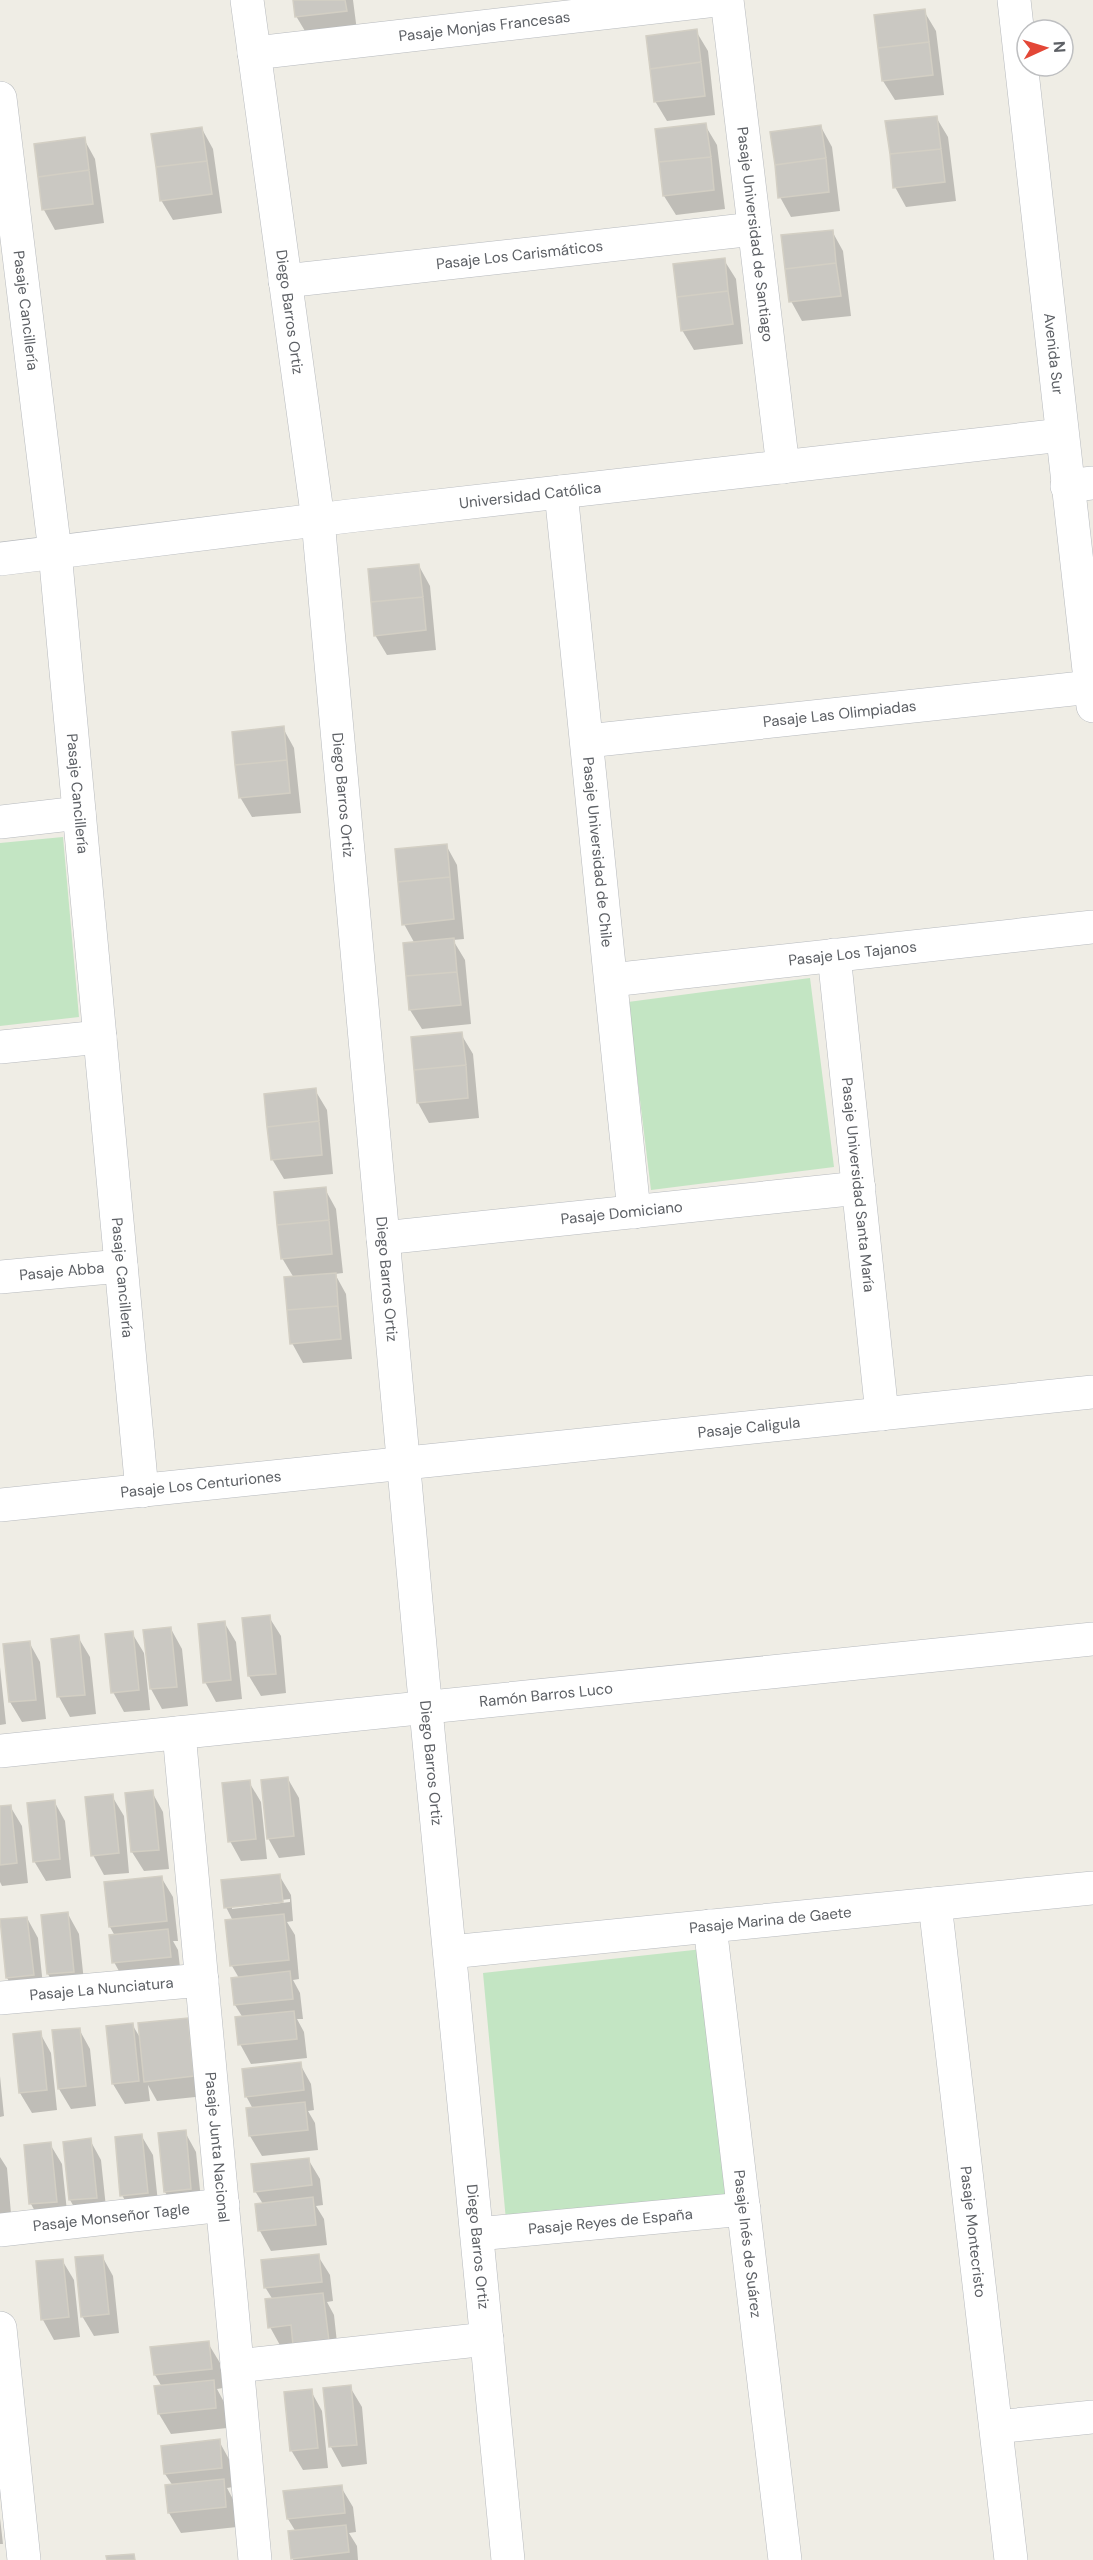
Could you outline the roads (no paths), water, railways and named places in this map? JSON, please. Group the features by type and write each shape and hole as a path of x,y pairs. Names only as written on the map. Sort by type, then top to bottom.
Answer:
{"street":[{"name":"Diego Barros Ortiz","path":"247,0 318,520 404,1464 508,2560"},
{"name":"Pasaje Monjas Francesas","path":"254,53 497,12 716,0"},
{"name":"Pasaje Universidad de Santiago","path":"727,0 783,467"},
{"name":"Avenida Sur","path":"1014,0 1062,435 1080,484 1092,697"},
{"name":"Pasaje Cancillería","path":"0,99 55,552 142,1491"},
{"name":"Pasaje Los Carismáticos","path":"285,280 754,229"},
{"name":"Universidad Católica","path":"0,559 318,520 1062,435"},
{"name":"Pasaje Universidad de Chile","path":"561,492 634,1212"},
{"name":"Pasaje Las Olimpiadas","path":"587,741 1092,697"},
{"path":"0,822 79,813"},
{"name":"Pasaje Los Tajanos","path":"611,980 1093,927"},
{"name":"Pasaje Universidad Santa María","path":"834,955 882,1414"},
{"path":"0,1047 100,1037"},
{"name":"Pasaje Domiciano","path":"383,1238 859,1188"},
{"name":"Pasaje Abba","path":"0,1277 121,1266"},
{"name":"Pasaje Caligula","path":"404,1464 1093,1392"},
{"name":"Pasaje Los Centuriones","path":"0,1505 404,1464"},
{"name":"Ramón Barros Luco","path":"0,1751 1093,1639"},
{"name":"Pasaje Junta Nacional","path":"179,1732 255,2560"},
{"name":"Pasaje Marina de Gaete","path":"450,1952 1093,1888"},
{"name":"Pasaje Montecristo","path":"935,1904 1011,2560"},
{"name":"Pasaje Inés de Suárez","path":"710,1926 785,2560"},
{"name":"Pasaje La Nunciatura","path":"0,1998 202,1980"},
{"name":"Pasaje Monseñor Tagle","path":"0,2230 223,2205"},
{"name":"Pasaje Reyes de España","path":"477,2234 744,2209"},
{"path":"0,2328 24,2560"},
{"path":"237,2366 487,2339"},
{"path":"996,2427 1093,2417"}]}
